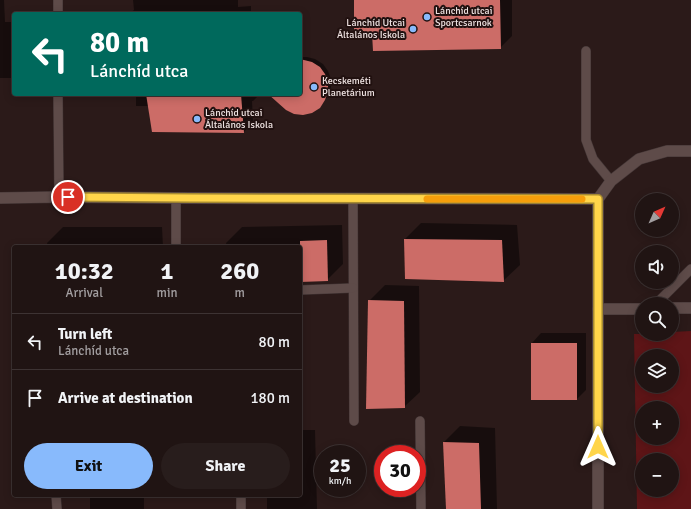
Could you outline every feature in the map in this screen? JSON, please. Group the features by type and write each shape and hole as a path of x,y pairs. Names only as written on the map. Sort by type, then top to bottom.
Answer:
{"street":[{"path":"598,509 598,199 611,181 639,159 667,151 691,151"},
{"path":"0,198 598,199"},
{"path":"679,308 691,308"},
{"path":"598,309 635,309"}],"lane":[{"path":"58,0 58,12"},
{"path":"586,51 586,140 593,159 611,181"},
{"path":"58,96 59,197"},
{"path":"176,198 176,245"},
{"path":"353,199 354,421"},
{"path":"663,297 691,269"},
{"path":"302,290 353,288"},
{"path":"420,421 421,509"},
{"path":"56,497 57,509"},
{"path":"241,497 241,509"}],"shaded area":[{"path":"691,331 691,509 637,509 637,497 679,497 679,453 636,453 636,445 679,445 679,401 635,401 635,393 679,393 679,349 635,349 635,392 634,334 635,341 679,341 679,332"}],"building":[{"name":"Lánchíd utcai Sportcsarnok","path":"354,0 500,0 501,49 373,51 372,33 354,33"},
{"name":"Kecskeméti Planetárium","path":"302,60 312,62 320,67 325,74 328,83 328,92 320,108 312,113 303,115 294,114 286,110 270,96 302,96"},
{"name":"Lánchíd Utcai Általános Iskola","path":"146,96 241,96 244,133 152,132"},
{"path":"404,239 502,240 504,282 405,279"},
{"path":"327,240 328,281 302,282 302,245 300,245 300,241"},
{"path":"368,300 404,301 405,408 366,409"},
{"path":"531,343 577,343 577,400 531,400"},
{"path":"443,442 479,443 481,509 446,509"}],"slow traffic":[{"path":"427,199 582,199"}],"place":[{"name":"Lánchíd utcai Sportcsarnok","path":"427,17"},
{"name":"Lánchíd Utcai Általános Iskola","path":"413,29"},
{"name":"Kecskeméti Planetárium","path":"314,87"},
{"name":"Lánchíd utcai Általános Iskola","path":"197,119"}],"route":[{"path":"68,197 598,199 598,447"}]}
